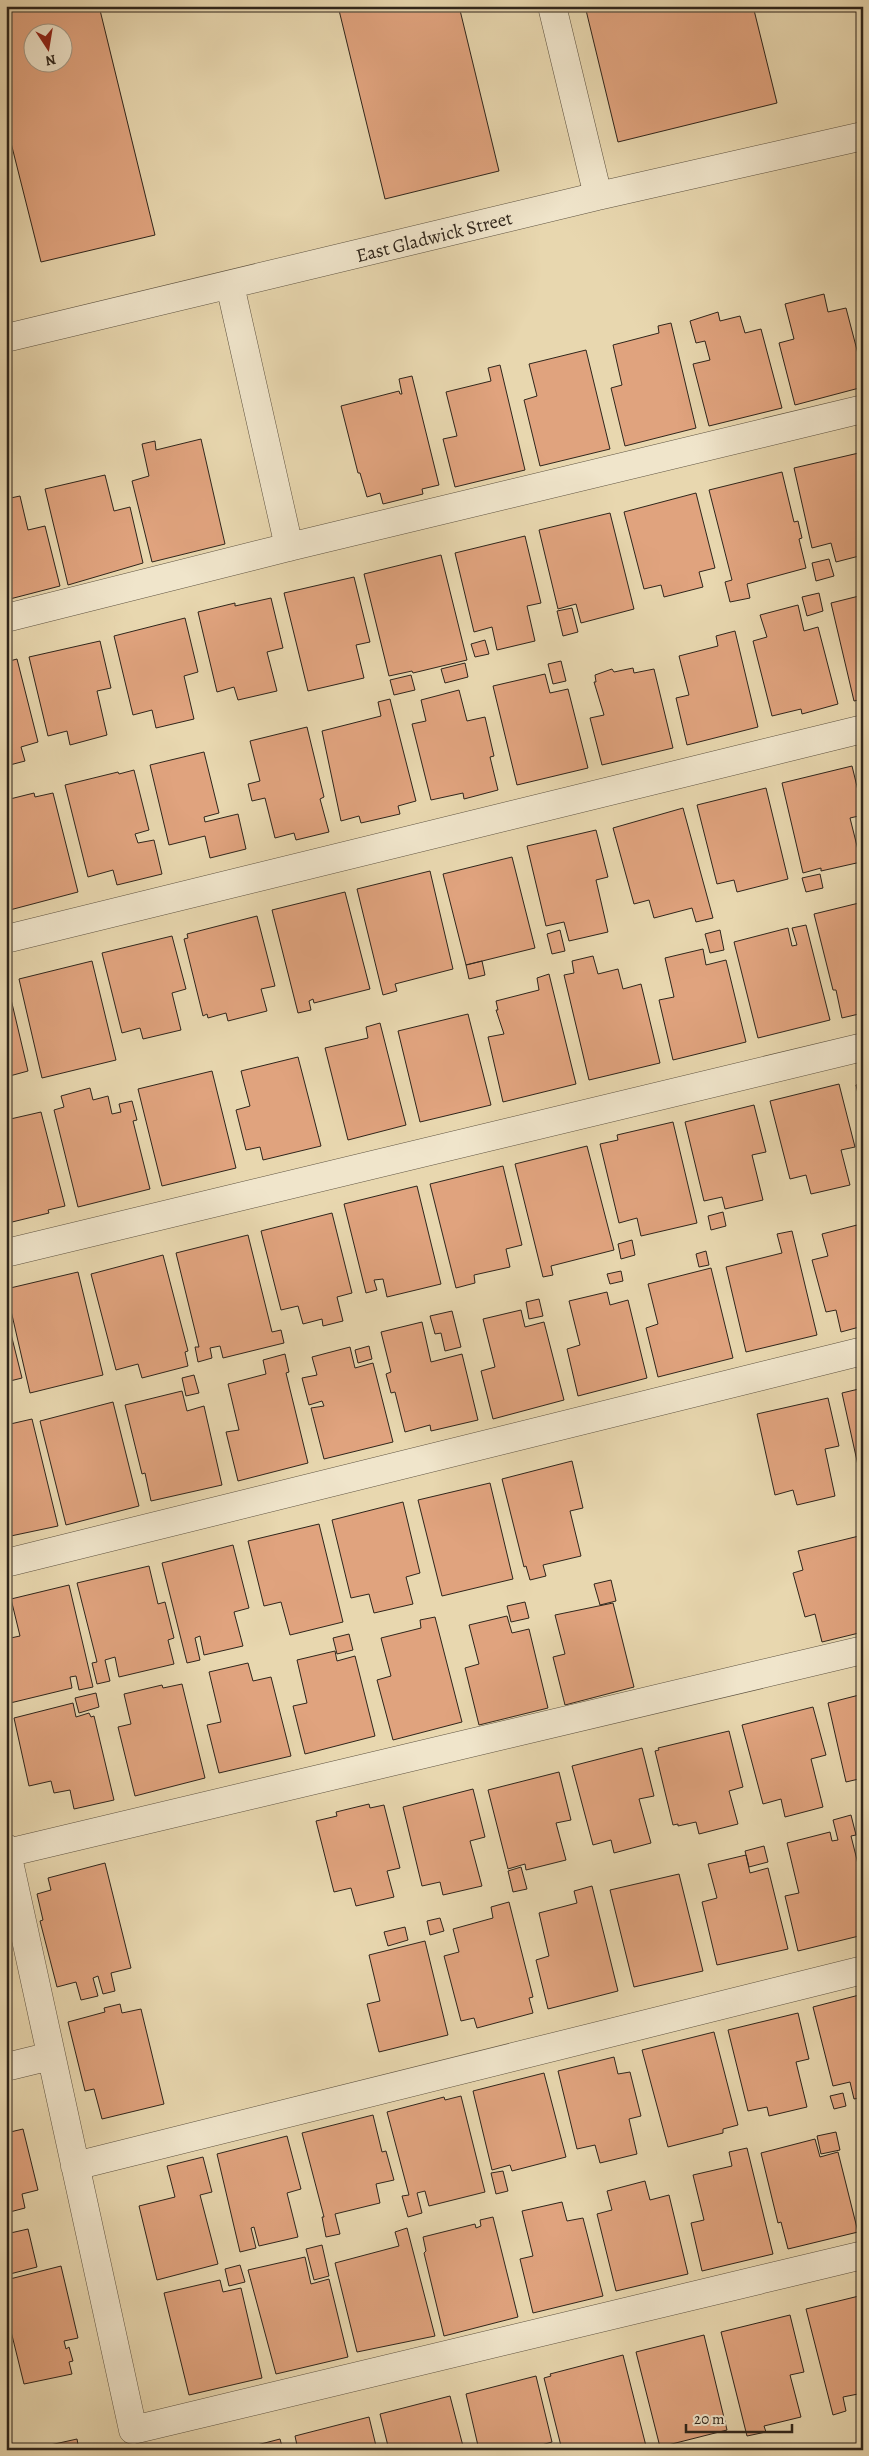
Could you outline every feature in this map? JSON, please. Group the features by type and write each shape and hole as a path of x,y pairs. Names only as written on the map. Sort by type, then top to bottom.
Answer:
{"street":[{"path":"552,6 598,196"},
{"name":"East Gladwick Street","path":"6,338 230,286 598,196 863,136"},
{"path":"230,286 289,547"},
{"path":"6,618 289,547 863,409"},
{"path":"6,939 863,729"},
{"path":"6,1253 863,1047"},
{"path":"6,1563 863,1351"},
{"path":"863,1650 7,1850 133,2430 863,2255"},
{"path":"75,2166 863,1970"},
{"path":"6,2067 52,2056"}],"building":[{"path":"6,6 99,6 155,235 41,262 6,123"},
{"path":"338,6 459,6 499,171 385,199"},
{"path":"585,6 753,6 777,103 618,142"},
{"path":"824,294 828,312 846,308 863,373 863,387 795,405 779,343 794,339 785,304"},
{"path":"718,312 720,321 740,316 745,333 761,329 782,408 709,426 693,364 710,360 705,341 696,343 690,321"},
{"path":"671,323 696,428 625,446 611,388 622,385 613,345 659,333 658,326"},
{"path":"586,350 610,449 540,466 524,400 537,396 529,364"},
{"path":"500,365 525,470 455,487 443,439 457,436 446,392 491,381 488,368"},
{"path":"412,376 439,485 422,489 423,494 383,504 380,493 367,497 360,473 358,473 341,406 399,391 402,394 399,379"},
{"path":"201,439 225,544 152,562 132,481 149,476 142,444 155,441 156,450"},
{"path":"863,452 863,555 836,562 831,543 812,548 794,468"},
{"path":"782,472 794,522 798,521 802,538 799,539 806,568 747,584 750,598 730,602 725,582 732,580 709,490"},
{"path":"105,475 114,511 130,507 143,563 68,585 45,489"},
{"path":"696,493 715,568 699,572 703,587 664,597 661,585 644,589 624,512"},
{"path":"20,496 28,530 45,526 60,586 6,600 6,499"},
{"path":"610,513 634,609 581,623 576,604 558,609 539,530"},
{"path":"525,536 541,603 527,606 535,641 497,650 492,627 474,632 455,553"},
{"path":"441,555 467,660 413,673 412,671 389,676 364,574"},
{"path":"829,559 834,576 816,581 812,563"},
{"path":"354,577 370,642 356,645 364,678 308,691 284,593"},
{"path":"819,593 823,611 807,616 802,597"},
{"path":"863,595 863,699 854,701 831,603"},
{"path":"271,598 283,648 267,652 277,691 238,700 234,687 217,692 198,612 235,603 235,606"},
{"path":"798,605 804,631 818,627 838,704 802,714 801,709 772,716 753,641 767,637 760,615"},
{"path":"572,608 578,632 563,636 557,611"},
{"path":"185,618 198,672 184,676 194,719 156,728 152,710 133,715 114,636"},
{"path":"735,631 758,727 687,745 676,698 689,695 679,656 718,646 716,636"},
{"path":"485,640 489,654 475,657 471,644"},
{"path":"100,641 111,688 97,691 107,735 70,745 67,731 48,736 29,657"},
{"path":"17,659 38,742 21,747 25,761 6,766 6,662"},
{"path":"561,661 566,681 553,684 548,664"},
{"path":"465,663 468,677 445,683 441,669"},
{"path":"633,668 634,673 654,669 673,748 602,765 590,718 604,715 594,682 596,682 595,675 612,669 614,672"},
{"path":"545,674 550,693 568,689 588,768 517,785 493,686"},
{"path":"411,675 415,690 394,695 390,680"},
{"path":"459,690 467,721 485,717 494,756 490,757 498,790 464,799 463,793 431,800 412,724 426,721 421,700"},
{"path":"390,699 416,801 398,806 400,814 361,823 359,816 341,821 322,731 381,716 378,702"},
{"path":"307,727 324,797 320,799 329,832 296,840 294,833 275,838 265,798 252,801 248,784 260,781 250,741"},
{"path":"204,752 219,813 204,817 205,822 238,814 246,849 210,858 205,836 169,845 150,765"},
{"path":"852,766 863,815 850,818 861,862 821,871 821,868 803,873 782,783"},
{"path":"134,770 149,830 135,834 138,843 154,840 162,874 117,885 113,870 88,877 65,785"},
{"path":"766,788 788,879 737,892 734,880 717,884 697,805"},
{"path":"34,793 35,797 53,793 78,892 6,911 6,800"},
{"path":"683,808 713,918 696,922 692,908 654,918 649,900 634,904 613,828"},
{"path":"596,830 608,877 596,880 608,932 569,941 564,922 546,926 527,846"},
{"path":"512,857 535,948 466,965 443,874"},
{"path":"430,871 453,969 395,984 397,991 383,995 357,889"},
{"path":"820,874 823,888 806,892 802,878"},
{"path":"345,892 370,989 314,1003 313,999 309,1001 311,1010 298,1013 272,910"},
{"path":"863,902 863,1013 842,1018 814,914"},
{"path":"257,916 275,986 261,989 267,1011 228,1021 226,1013 208,1018 207,1014 203,1016 184,939 188,938 187,934"},
{"path":"806,925 830,1020 758,1038 734,942 788,928 792,946 797,945 792,928"},
{"path":"560,930 565,951 552,954 547,934"},
{"path":"720,930 724,950 710,953 705,934"},
{"path":"172,936 186,989 172,993 181,1030 143,1039 140,1028 122,1033 102,953"},
{"path":"703,949 706,965 726,960 746,1042 673,1060 659,1000 674,997 665,958"},
{"path":"593,956 598,974 618,969 623,989 641,984 660,1063 589,1080 564,975 574,973 572,961"},
{"path":"92,961 116,1060 42,1078 19,979"},
{"path":"482,961 485,975 469,979 466,965"},
{"path":"549,974 576,1084 503,1102 488,1037 504,1034 496,1010 498,1010 496,1001 539,990 537,978"},
{"path":"6,978 28,1071 6,1077"},
{"path":"468,1014 491,1105 420,1122 398,1031"},
{"path":"380,1023 406,1125 348,1140 325,1048 368,1038 366,1027"},
{"path":"298,1057 321,1146 263,1160 260,1147 246,1150 236,1110 250,1106 241,1071"},
{"path":"212,1071 236,1168 162,1186 138,1089"},
{"path":"863,1083 863,1116 856,1085"},
{"path":"839,1084 855,1147 841,1150 850,1185 811,1194 806,1175 790,1179 770,1101"},
{"path":"90,1088 93,1100 108,1096 112,1114 121,1112 119,1104 132,1101 137,1120 133,1121 150,1189 78,1207 54,1110 64,1107 61,1096"},
{"path":"754,1105 766,1152 752,1155 763,1200 725,1209 722,1197 704,1201 685,1122"},
{"path":"41,1112 65,1206 48,1210 49,1213 8,1223 6,1120"},
{"path":"673,1122 697,1223 641,1236 637,1218 619,1223 600,1144 618,1140 617,1135"},
{"path":"587,1146 614,1250 551,1266 553,1275 543,1277 515,1164"},
{"path":"503,1166 522,1245 506,1249 510,1267 474,1275 475,1283 456,1288 430,1184"},
{"path":"417,1186 441,1284 387,1297 383,1279 374,1280 377,1290 366,1293 344,1204"},
{"path":"723,1212 726,1226 711,1230 708,1216"},
{"path":"332,1213 352,1293 337,1297 343,1321 323,1326 322,1319 303,1324 298,1306 281,1310 261,1231"},
{"path":"861,1224 863,1232 863,1326 841,1332 836,1310 826,1312 812,1260 828,1256 822,1234"},
{"path":"792,1231 817,1335 746,1352 726,1267 782,1253 777,1234"},
{"path":"248,1235 272,1332 281,1330 284,1343 223,1358 220,1346 210,1348 212,1358 198,1362 195,1347 199,1347 176,1253"},
{"path":"632,1240 635,1255 621,1259 618,1244"},
{"path":"706,1251 709,1265 699,1267 696,1254"},
{"path":"163,1255 188,1351 185,1352 188,1366 142,1378 138,1364 116,1370 91,1274"},
{"path":"711,1268 733,1358 658,1377 646,1328 658,1324 648,1284"},
{"path":"621,1271 623,1281 610,1284 607,1274"},
{"path":"78,1272 103,1375 30,1393 6,1289"},
{"path":"607,1292 610,1305 628,1300 647,1378 578,1396 567,1349 580,1345 569,1301"},
{"path":"539,1299 543,1316 529,1319 526,1302"},
{"path":"521,1310 525,1327 544,1322 564,1400 493,1419 481,1371 495,1367 483,1319"},
{"path":"452,1311 461,1347 445,1351 441,1333 435,1334 430,1316"},
{"path":"6,1314 22,1378 6,1382"},
{"path":"422,1322 431,1362 462,1354 478,1420 431,1431 430,1425 405,1432 395,1392 391,1393 386,1374 391,1372 381,1332"},
{"path":"369,1346 372,1359 358,1363 355,1350"},
{"path":"350,1347 355,1368 373,1363 393,1442 324,1459 311,1408 324,1406 322,1401 309,1405 302,1378 317,1375 312,1357"},
{"path":"285,1354 289,1372 286,1373 308,1463 238,1481 226,1432 239,1430 228,1384 266,1374 263,1360"},
{"path":"194,1375 199,1393 186,1396 182,1378"},
{"path":"863,1388 863,1469 859,1470 842,1393"},
{"path":"182,1391 187,1411 204,1406 222,1485 151,1501 145,1473 142,1474 125,1405"},
{"path":"828,1398 839,1446 825,1449 835,1496 797,1505 793,1490 775,1495 757,1414"},
{"path":"113,1402 139,1506 66,1525 40,1421"},
{"path":"32,1419 58,1526 6,1537 6,1425"},
{"path":"572,1461 583,1508 570,1511 581,1556 543,1565 546,1576 530,1580 526,1566 524,1567 502,1479"},
{"path":"490,1483 513,1579 442,1596 418,1500"},
{"path":"403,1502 420,1573 406,1577 413,1604 374,1613 369,1594 351,1598 332,1520"},
{"path":"319,1524 343,1622 290,1635 281,1602 264,1606 248,1541"},
{"path":"863,1535 863,1632 822,1642 815,1614 805,1617 793,1573 803,1570 798,1551"},
{"path":"233,1545 249,1608 234,1612 243,1646 204,1655 200,1636 195,1638 200,1660 187,1663 162,1563"},
{"path":"149,1566 158,1604 165,1602 174,1638 168,1640 174,1664 119,1677 115,1657 105,1660 110,1681 97,1684 92,1663 97,1662 77,1583"},
{"path":"611,1580 616,1601 600,1605 594,1584"},
{"path":"69,1585 93,1687 79,1690 76,1676 70,1677 72,1688 6,1704 6,1639 20,1636 11,1599"},
{"path":"525,1602 529,1618 511,1622 507,1606"},
{"path":"613,1603 634,1687 565,1705 553,1657 565,1654 555,1615"},
{"path":"507,1616 512,1633 529,1629 548,1708 479,1725 465,1668 479,1664 469,1625"},
{"path":"435,1617 462,1722 393,1740 377,1680 391,1676 381,1638 421,1628 420,1620"},
{"path":"349,1634 353,1650 337,1654 333,1638"},
{"path":"335,1651 337,1661 355,1656 375,1736 305,1754 293,1706 307,1703 297,1660"},
{"path":"248,1663 253,1681 271,1677 291,1756 219,1773 207,1725 221,1722 209,1672"},
{"path":"182,1684 205,1778 135,1796 118,1727 131,1724 124,1694 162,1685 163,1688"},
{"path":"96,1693 99,1707 79,1713 75,1698"},
{"path":"863,1694 863,1778 846,1782 828,1703"},
{"path":"73,1703 76,1717 89,1713 91,1717 94,1716 114,1800 74,1809 70,1790 54,1793 51,1781 29,1786 14,1718"},
{"path":"813,1707 826,1755 811,1759 823,1807 785,1817 781,1799 763,1804 742,1725"},
{"path":"729,1731 743,1787 729,1791 738,1824 699,1834 696,1822 678,1826 678,1824 673,1825 655,1751 659,1750 658,1748"},
{"path":"642,1748 654,1796 639,1799 651,1843 614,1853 611,1840 593,1845 572,1766"},
{"path":"559,1772 571,1820 556,1823 566,1860 526,1870 525,1864 508,1869 488,1790"},
{"path":"473,1789 485,1837 470,1841 482,1886 443,1895 440,1882 422,1886 403,1807"},
{"path":"369,1804 370,1808 384,1805 400,1868 387,1871 394,1897 356,1906 351,1888 334,1892 316,1821 337,1816 336,1812"},
{"path":"851,1815 856,1835 851,1836 863,1884 863,1935 798,1951 785,1896 799,1893 787,1843 830,1832 832,1841 838,1840 833,1820"},
{"path":"764,1846 768,1862 749,1867 745,1851"},
{"path":"746,1855 750,1873 768,1868 788,1949 717,1965 702,1902 717,1898 708,1864"},
{"path":"105,1863 131,1968 111,1973 115,1991 103,1994 98,1976 93,1978 98,1996 81,2000 76,1982 57,1987 40,1921 43,1920 37,1894 51,1890 48,1878"},
{"path":"521,1867 527,1889 513,1892 508,1871"},
{"path":"679,1874 703,1971 634,1987 610,1890"},
{"path":"592,1886 618,1991 548,2009 536,1960 549,1956 539,1913 577,1903 574,1891"},
{"path":"509,1902 533,1997 529,1998 533,2013 477,2028 474,2018 461,2021 444,1956 459,1952 453,1929 493,1918 491,1907"},
{"path":"440,1918 444,1931 430,1935 427,1921"},
{"path":"405,1927 408,1940 388,1946 384,1932"},
{"path":"425,1941 448,2035 379,2052 367,2004 380,2001 369,1955"},
{"path":"863,1994 863,2097 854,2099 850,2082 833,2086 813,2007"},
{"path":"120,2004 122,2013 141,2009 164,2104 102,2119 94,2089 85,2091 68,2022 105,2012 104,2008"},
{"path":"798,2013 809,2059 796,2062 807,2107 769,2116 767,2107 748,2111 728,2030"},
{"path":"714,2032 738,2125 723,2129 723,2133 668,2147 642,2050"},
{"path":"614,2057 618,2074 630,2072 641,2116 629,2119 637,2154 600,2163 595,2145 577,2149 558,2071"},
{"path":"544,2073 566,2157 512,2171 510,2165 492,2170 473,2091"},
{"path":"843,2093 846,2106 834,2109 830,2096"},
{"path":"461,2096 485,2192 429,2206 425,2191 417,2193 422,2213 408,2217 402,2196 409,2195 387,2112 444,2097 445,2100"},
{"path":"373,2115 382,2152 386,2151 394,2180 376,2184 380,2203 335,2214 340,2234 326,2237 322,2217 324,2217 302,2133"},
{"path":"23,2129 38,2190 22,2194 25,2208 6,2213 6,2133"},
{"path":"836,2132 840,2150 821,2154 817,2136"},
{"path":"287,2136 301,2189 287,2193 298,2237 259,2246 254,2227 251,2228 256,2248 240,2252 217,2154"},
{"path":"815,2139 820,2157 838,2152 858,2232 788,2249 781,2222 778,2223 761,2153"},
{"path":"747,2148 773,2254 702,2271 691,2223 704,2220 693,2175 732,2166 729,2152"},
{"path":"203,2157 212,2192 200,2195 218,2264 157,2280 139,2206 175,2197 167,2166"},
{"path":"503,2171 508,2191 496,2194 491,2173"},
{"path":"645,2181 650,2200 669,2195 688,2274 616,2291 597,2214 612,2210 607,2191"},
{"path":"562,2202 567,2221 583,2218 603,2296 533,2313 520,2259 533,2256 522,2211"},
{"path":"493,2217 518,2317 444,2336 424,2253 426,2251 423,2237 475,2224 476,2228 481,2226 480,2220"},
{"path":"407,2228 435,2336 357,2352 335,2263 399,2246 395,2232"},
{"path":"28,2229 37,2267 6,2275 6,2234"},
{"path":"322,2245 329,2276 314,2280 306,2249"},
{"path":"305,2257 311,2284 329,2279 348,2357 276,2374 248,2270"},
{"path":"240,2265 245,2282 229,2286 225,2269"},
{"path":"61,2266 78,2338 64,2341 66,2349 69,2347 73,2361 69,2362 72,2374 24,2384 6,2311 6,2280"},
{"path":"220,2280 223,2292 241,2288 262,2378 189,2395 164,2293"},
{"path":"863,2295 863,2393 843,2397 846,2411 833,2415 806,2309"},
{"path":"790,2315 804,2372 790,2375 801,2417 764,2426 766,2432 747,2436 721,2332"},
{"path":"704,2335 727,2430 660,2447 636,2352"},
{"path":"623,2355 647,2450 562,2450 544,2378 551,2376 550,2374"},
{"path":"536,2376 552,2442 538,2446 539,2450 479,2450 466,2394"},
{"path":"450,2396 464,2450 389,2450 380,2414"},
{"path":"369,2417 377,2450 298,2450 295,2436"},
{"path":"77,2439 79,2450 42,2450 41,2447"},
{"path":"280,2439 283,2450 238,2450"}]}
